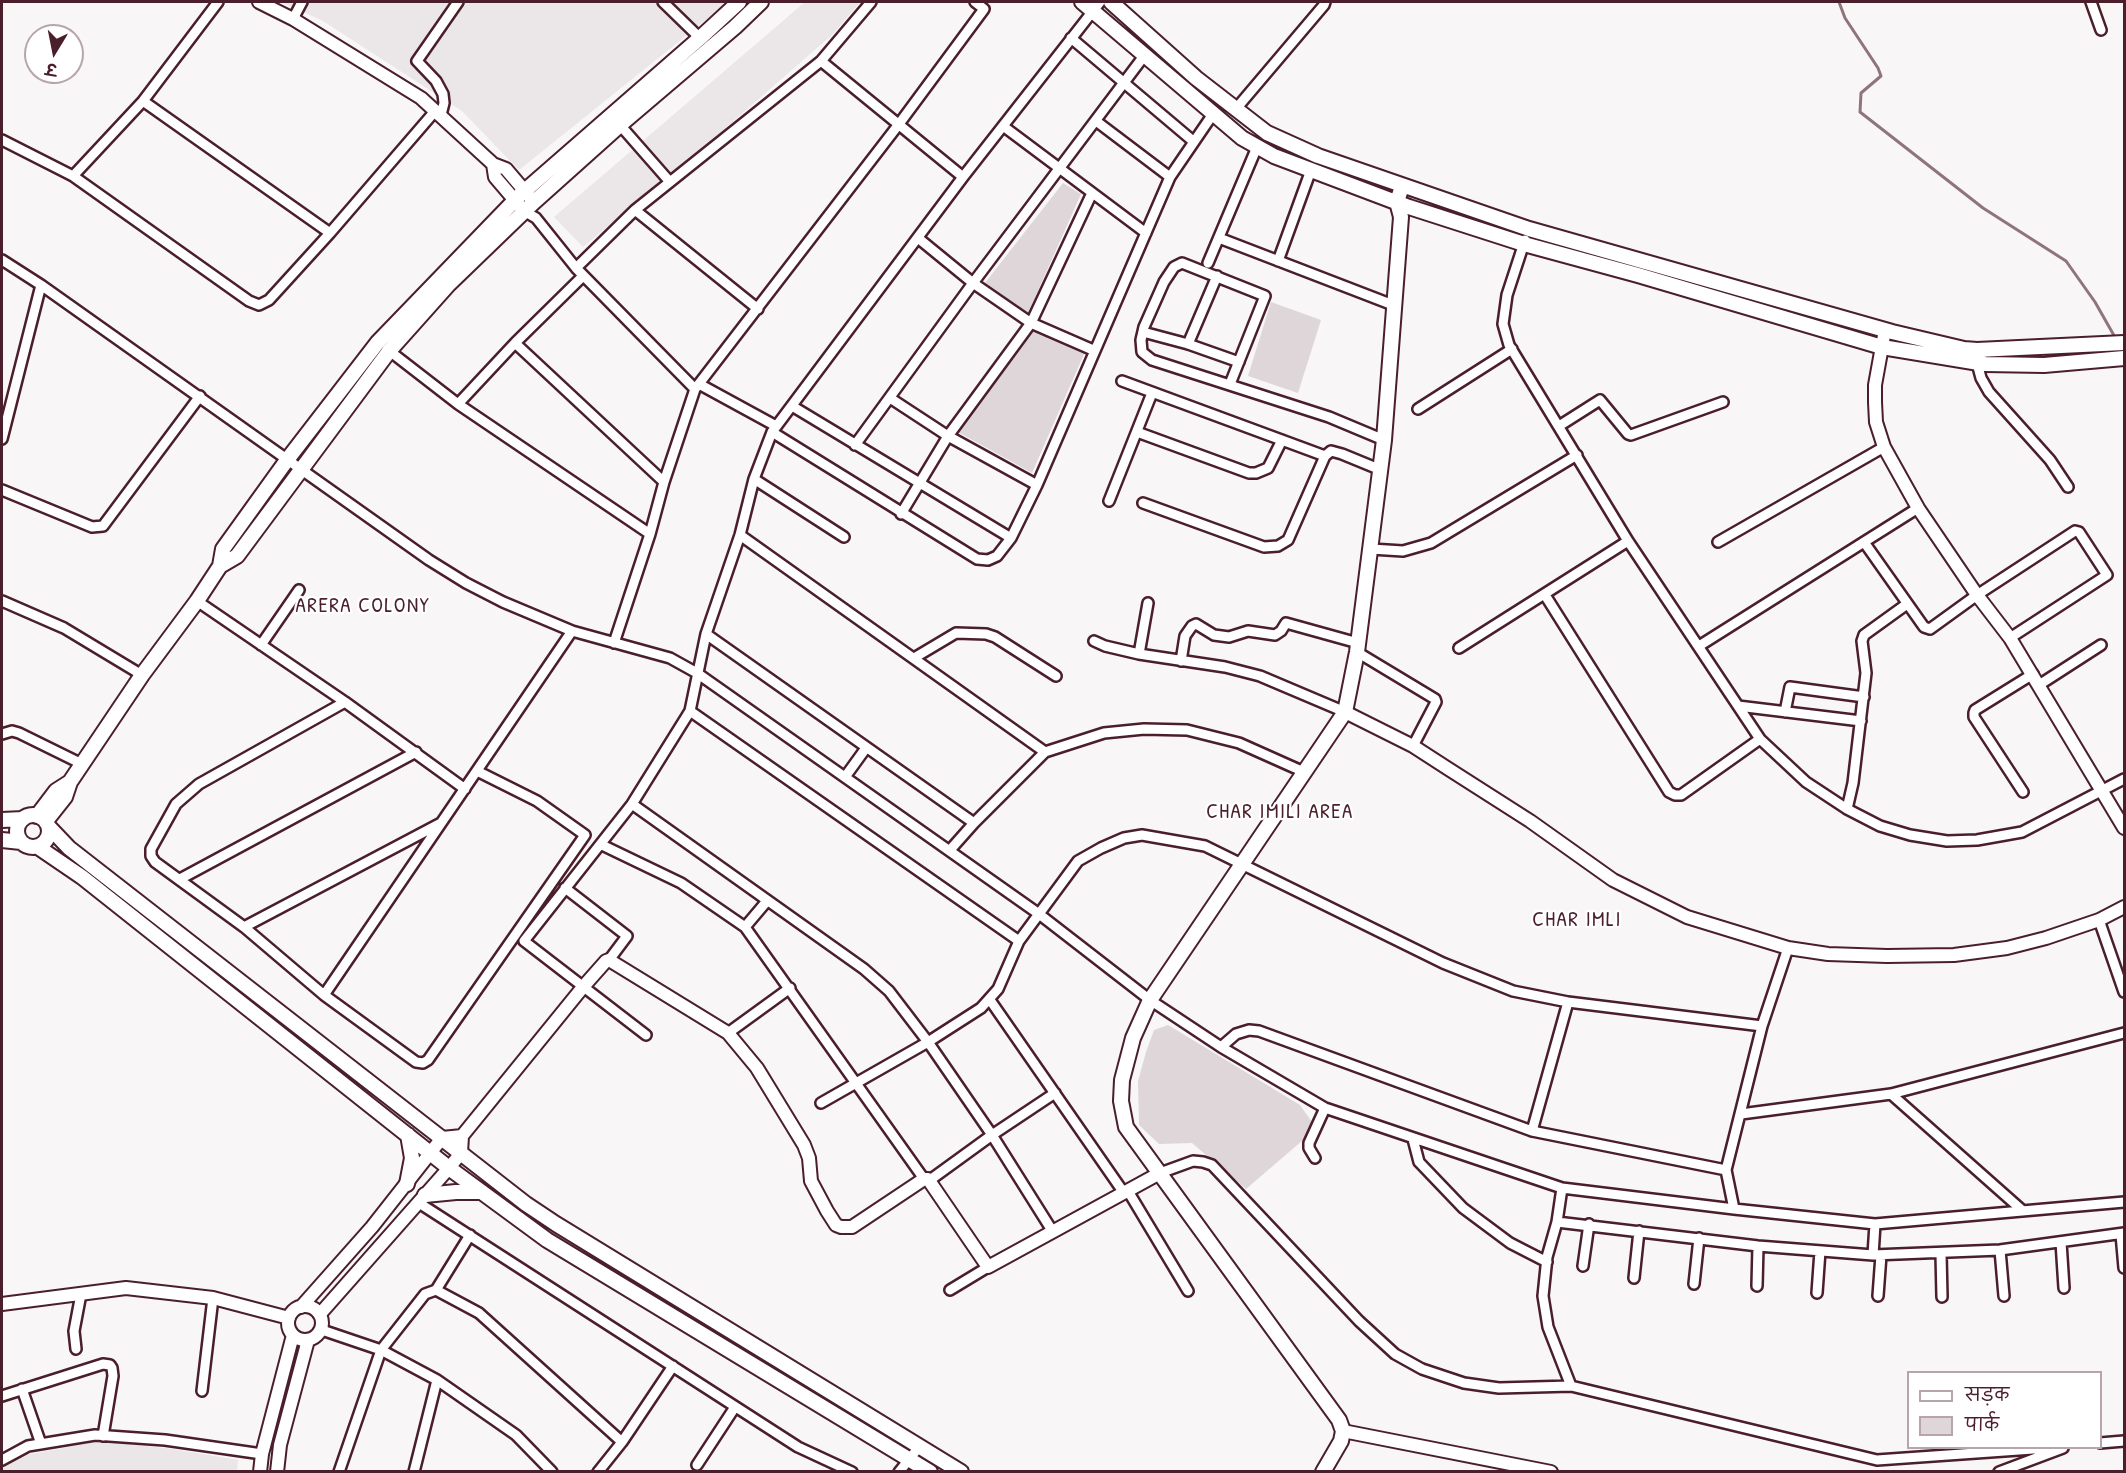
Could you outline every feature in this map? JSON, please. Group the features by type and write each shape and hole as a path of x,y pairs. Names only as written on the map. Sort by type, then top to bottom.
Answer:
{"main road":[{"path":"38,847 46,841 49,832 44,821 56,791 70,782 142,675 198,601 220,566 223,549 287,460 384,346 524,201 739,2"},
{"path":"524,201 620,124 735,27 761,2"},
{"path":"1082,2 1097,6 1144,56 1242,138 1257,147 1402,209 1660,281 1882,347 1977,363 2044,364 2124,358"},
{"path":"1111,2 1196,78 1267,133 1318,156 1529,229 1944,345 1977,350 2124,343"},
{"path":"1323,1472 1341,1442 1343,1431 1340,1420 1126,1127 1121,1101 1122,1080 1132,1038 1150,1000 1345,712 1357,648 1381,470 1402,209 1408,188"},
{"path":"220,566 237,556 384,346"},
{"path":"2,820 23,819 32,815 44,821 69,848 526,1204 962,1472"},
{"path":"21,842 17,828 23,819"},
{"path":"2,840 38,847 82,877 449,1168 547,1240 930,1472"},
{"path":"406,1184 412,1158 408,1135"},
{"path":"422,1199 456,1192 482,1192"},
{"path":"515,1217 526,1204"},
{"path":"613,1280 622,1264"}],"street":[{"path":"73,176 143,101 218,2"},
{"path":"259,2 405,87 439,112 493,164 495,177 524,201 579,272 697,387 774,429 901,514 976,559 988,561 997,556 1011,538 1037,485 1170,177 1213,114"},
{"path":"292,20 302,2"},
{"path":"2,140 73,176 259,306 268,300 439,112 444,103 443,94 436,81 417,61 459,2"},
{"path":"663,2 700,38"},
{"path":"458,404 635,210 821,61 871,2"},
{"path":"614,643 650,534 664,482 697,387 984,9 975,2"},
{"path":"1235,110 1324,5 1324,2"},
{"path":"2091,2 2101,30"},
{"path":"646,1035 524,941 602,845 632,804 690,711 706,634 740,535 754,479 774,429 963,177 1097,6"},
{"path":"1071,39 1193,141"},
{"path":"855,445 973,283 1144,56"},
{"path":"821,61 963,177"},
{"path":"143,101 330,233"},
{"path":"1096,121 1170,177"},
{"path":"620,124 670,182"},
{"path":"1003,126 1146,233"},
{"path":"1208,262 1257,147"},
{"path":"1278,261 1311,170"},
{"path":"901,514 948,436 1031,323 1092,193"},
{"path":"635,210 758,309"},
{"path":"1529,229 1507,295 1503,324 1512,349 1628,541 1760,739 1806,782 1847,809 1880,826 1910,835 1947,841 1977,840 2022,832 2124,779"},
{"path":"918,238 973,283 1031,323 1094,350"},
{"path":"1219,238 1393,305"},
{"path":"2,260 200,396 429,560 466,583 503,602 572,631 670,658 698,673 1039,914 1150,1000 1221,1047 1325,1108 1562,1188 1734,1209 1875,1224 2124,1202"},
{"path":"1230,384 1265,296 1182,263 1174,267 1164,282 1143,332 1141,340 1143,352 1152,360 1329,417 1384,440"},
{"path":"1188,344 1217,276"},
{"path":"2,440 41,285"},
{"path":"1885,330 1875,402 1876,422 1884,447 1918,508 1977,595 2010,638 2124,828"},
{"path":"1143,332 1188,344 1239,362"},
{"path":"515,343 664,482"},
{"path":"384,346 458,404 650,534"},
{"path":"1418,409 1512,349"},
{"path":"1977,363 1981,378 1989,392 2050,460 2068,487"},
{"path":"1122,381 1325,456"},
{"path":"1109,501 1152,393"},
{"path":"2,490 92,526 103,526 200,396"},
{"path":"890,398 948,436 1037,485"},
{"path":"1559,426 1600,400 1631,435 1723,402"},
{"path":"792,406 1011,538"},
{"path":"1137,432 1249,473 1268,468 1282,440"},
{"path":"1718,542 1884,447"},
{"path":"1143,503 1264,547 1278,546 1288,540 1325,456 1331,451 1381,470"},
{"path":"1371,549 1403,551 1431,543 1576,455"},
{"path":"754,479 844,537"},
{"path":"1699,646 1918,508"},
{"path":"1864,542 1924,627 1930,629 1977,595 2075,531 2079,532 2107,575 2010,638"},
{"path":"740,535 1046,752"},
{"path":"1460,648 1628,541"},
{"path":"261,645 298,590"},
{"path":"1545,595 1669,792 1681,795 1760,739"},
{"path":"198,601 345,702 465,789"},
{"path":"1139,654 1148,603"},
{"path":"4,604 64,627 142,675"},
{"path":"1847,809 1853,783 1864,697 1866,673 1862,641 1864,635 1907,604"},
{"path":"1181,661 1185,636 1196,624 1214,636 1229,637 1251,631 1275,635 1286,623 1357,648 1435,699 1436,702 1413,746"},
{"path":"324,994 572,631"},
{"path":"914,658 957,633 986,634 995,637 1056,676"},
{"path":"706,634 974,823"},
{"path":"1094,641 1139,654 1225,667 1260,676 1345,712 1413,746 1530,821 1613,880 1687,918 1788,948 1828,954 1875,956 1953,955 2007,948 2046,938 2099,920 2124,907"},
{"path":"2023,792 1974,717 1975,710 2101,645"},
{"path":"1785,711 1790,687 1864,697"},
{"path":"345,702 200,784 177,804 151,849 155,862 244,927 324,994 416,1062 423,1063 428,1060 585,835 537,801 477,771"},
{"path":"1738,706 1861,721"},
{"path":"690,711 1019,941"},
{"path":"950,850 1046,752 1104,733 1144,729 1187,730 1239,743 1304,772"},
{"path":"2,734 12,731 19,733 82,764"},
{"path":"846,777 866,748"},
{"path":"180,879 416,752"},
{"path":"632,804 881,983 928,1042 992,1135 1053,1232"},
{"path":"244,927 442,822"},
{"path":"821,1103 928,1042 981,1008 998,989 1019,941 1078,861 1124,838 1142,835 1206,846 1443,963 1513,991 1568,1002 1762,1026"},
{"path":"602,845 681,883 745,927 988,1268"},
{"path":"320,1314 449,1168 461,1153 462,1136 627,936 565,888"},
{"path":"745,927 767,901"},
{"path":"2099,920 2121,971 2124,992"},
{"path":"1734,1209 1726,1170 1762,1026 1788,948"},
{"path":"609,960 728,1034 757,1068 804,1145 809,1158 811,1181 836,1225 852,1227 927,1180 1055,1093"},
{"path":"728,1034 789,988"},
{"path":"990,1000 1126,1192 1188,1291"},
{"path":"1532,1131 1568,1002"},
{"path":"1221,1047 1236,1034 1249,1030 1259,1031 1532,1131 1726,1170"},
{"path":"1741,1114 1891,1094 2124,1033"},
{"path":"1891,1094 2023,1212"},
{"path":"1315,1158 1309,1148 1309,1143 1325,1108"},
{"path":"301,1307 312,1308 320,1314 322,1319 322,1330 314,1338 308,1340 293,1335 289,1329 289,1318 292,1313 301,1307 372,1227 442,1138 462,1136"},
{"path":"1413,1139 1419,1162 1463,1208 1510,1243 1547,1262"},
{"path":"950,1290 1160,1173 1193,1161 1203,1162 1212,1165 1359,1321 1395,1354 1408,1362 1464,1383 1482,1387 1571,1386 1877,1460 2032,1449"},
{"path":"1562,1188 1557,1222 1547,1262 1543,1296 1548,1327 1571,1386"},
{"path":"422,1199 470,1235 798,1447 852,1472"},
{"path":"1557,1222 1589,1224 1758,1246 1877,1255 2000,1250 2123,1234 2124,1268"},
{"path":"1583,1266 1589,1224"},
{"path":"1875,1224 1878,1296"},
{"path":"1634,1278 1639,1231"},
{"path":"339,1472 381,1350 425,1294 436,1290 470,1235"},
{"path":"1694,1284 1699,1239"},
{"path":"2061,1242 2064,1288"},
{"path":"1757,1286 1758,1246"},
{"path":"2000,1250 2004,1296"},
{"path":"1817,1293 1820,1251"},
{"path":"1941,1254 1942,1297"},
{"path":"2,1304 126,1288 213,1298 289,1318"},
{"path":"436,1290 479,1314 622,1442"},
{"path":"76,1349 74,1331 81,1294"},
{"path":"202,1391 213,1298"},
{"path":"322,1330 381,1350 437,1380 516,1435 552,1472"},
{"path":"260,1472 262,1454 293,1335"},
{"path":"277,1472 280,1445 308,1340"},
{"path":"2,1396 103,1364 110,1365 113,1376 103,1436"},
{"path":"598,1472 622,1442 673,1366"},
{"path":"414,1472 437,1380"},
{"path":"22,1389 40,1444"},
{"path":"697,1465 735,1407"},
{"path":"1343,1431 1551,1472"},
{"path":"2,1460 28,1446 95,1435 165,1440 262,1454"},
{"path":"2102,1443 2124,1441"},
{"path":"899,1472 919,1447"},
{"path":"1999,1472 2060,1449"}],"shaded area":[{"path":"281,2 728,2 519,170 462,111 323,21"},
{"path":"805,2 860,2 833,34 706,145 583,247 554,217"},
{"path":"100,1441 173,1449 238,1460 237,1471 2,1472 2,1467 15,1457"}],"green space":[{"path":"1063,183 1081,194 1028,313 985,283"},
{"path":"1271,302 1321,320 1298,393 1248,376"},
{"path":"1034,331 1084,354 1032,473 958,432"},
{"path":"1168,1025 1300,1105 1312,1122 1310,1134 1246,1189 1192,1143 1159,1144 1139,1125 1138,1081 1146,1052 1154,1030"}],"waterway":[{"path":"1839,2 1845,18 1881,76 1861,93 1860,112 1983,208 2066,261 2095,302 2116,339"}],"district":[{"name":"ARERA COLONY","path":"363,606"},
{"name":"CHAR IMILI AREA","path":"1280,812"},
{"name":"CHAR IMLI","path":"1577,920"}]}
